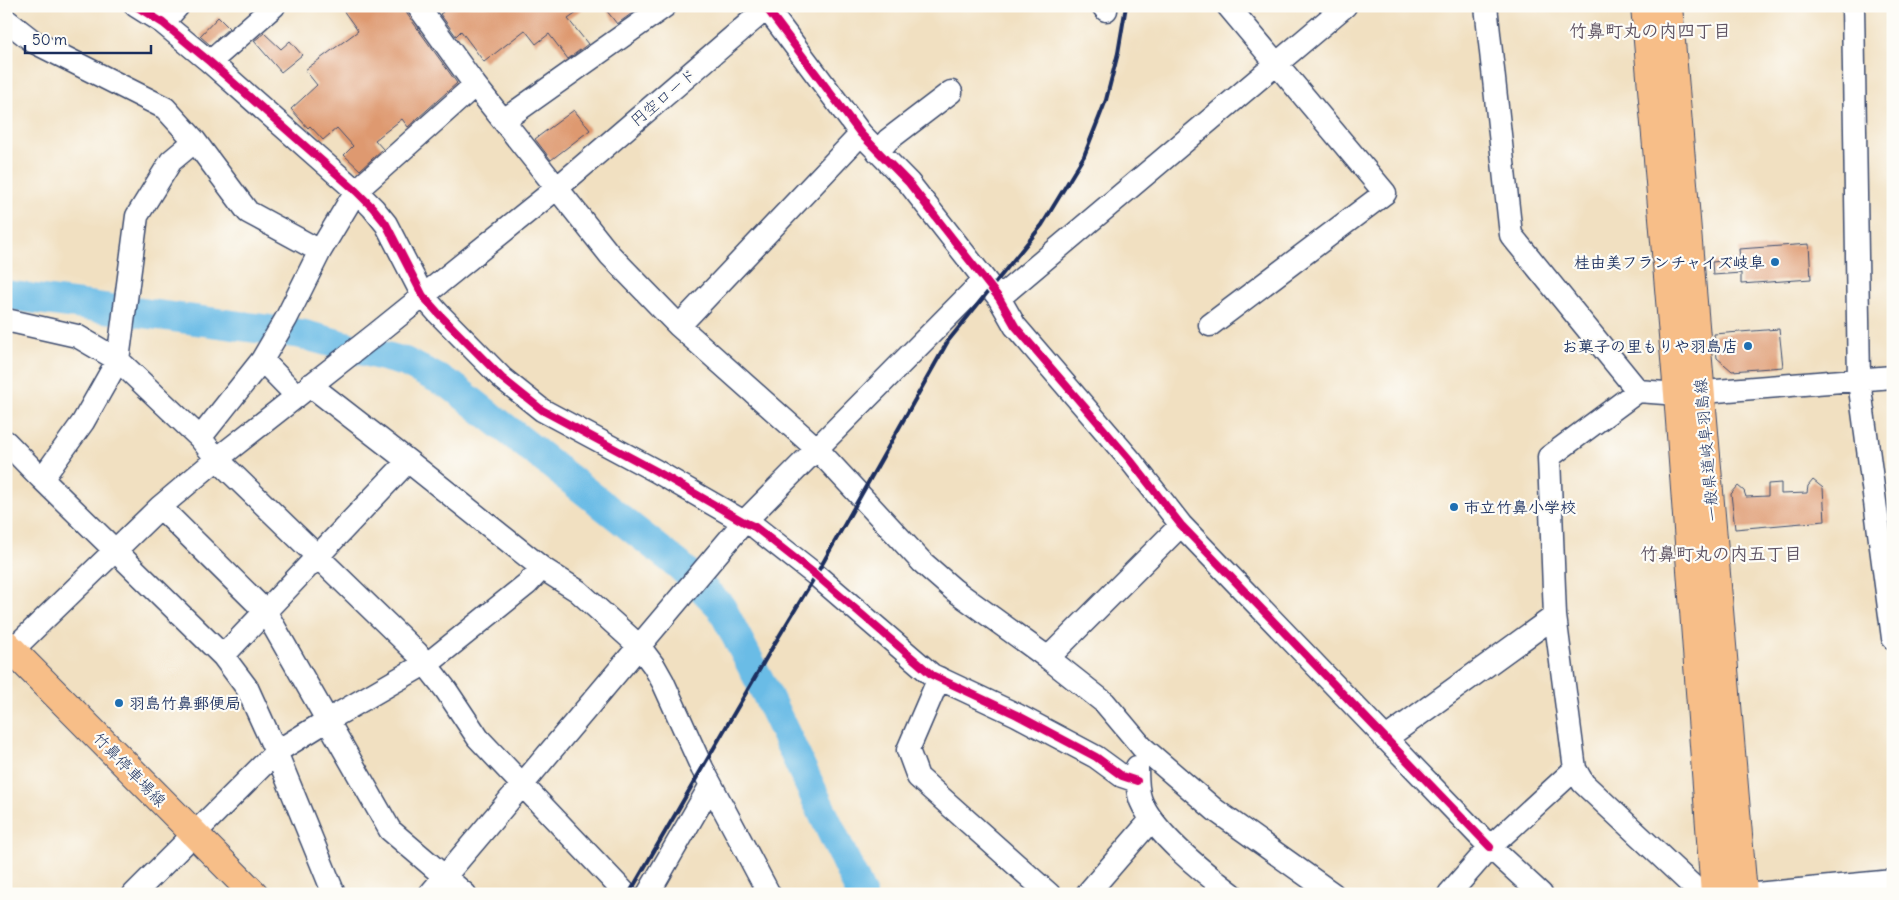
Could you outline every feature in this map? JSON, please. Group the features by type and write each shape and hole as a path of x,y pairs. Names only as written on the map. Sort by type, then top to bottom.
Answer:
{"main road":[{"name":"一般県道岐阜羽島線","path":"1645,6 1743,894"},
{"name":"一般県道岐阜羽島線","path":"1668,6 1715,894"},
{"name":"竹鼻停車場線","path":"8,650 254,894"}],"street":[{"path":"136,6 163,23 210,62 356,191 386,224 424,296 438,313 502,378 542,410 755,527 816,575 932,675 1017,715 1096,756 1122,776 1137,781"},
{"path":"163,23 178,6"},
{"path":"210,62 274,6"},
{"path":"418,6 475,85 610,255 679,326 816,448 922,562 954,590 1048,658 1106,703 1142,747 1215,810 1333,894"},
{"path":"504,120 665,6"},
{"path":"1210,324 1385,193 1228,6"},
{"path":"999,298 1345,6"},
{"path":"1486,6 1511,235 1638,391"},
{"path":"1853,6 1858,381 1893,638"},
{"path":"767,7 862,134 909,183 999,298 1015,326 1131,461 1181,525 1385,739 1490,846 1541,894"},
{"name":"円空ロード","path":"8,650 70,595 160,507 217,459 424,296 557,188 767,7"},
{"path":"6,20 34,42 165,108 195,141 248,212 320,251"},
{"path":"200,438 267,352 320,251 356,191 475,85"},
{"path":"878,152 888,140 951,92"},
{"path":"679,326 862,134"},
{"path":"42,479 83,422 118,360 137,216 171,161 195,141"},
{"path":"430,894 524,785 744,522 984,280"},
{"path":"6,320 77,336 118,360 200,438 217,459 426,663 478,738 626,894"},
{"path":"267,352 303,391 408,461 542,568 578,591 639,646 663,682 712,785 769,894"},
{"path":"1705,894 1698,891 1583,783 1576,769 1555,616 1549,457 1638,391 1689,394 1893,377"},
{"path":"6,442 223,656 247,688 276,752 334,894"},
{"path":"223,656 408,461"},
{"path":"160,507 265,611 390,830 446,876 464,894"},
{"path":"1048,658 1181,525"},
{"path":"134,894 276,752 435,658 527,584 542,568"},
{"path":"1385,739 1555,616"},
{"path":"939,678 908,750 918,777 1049,894"},
{"path":"1142,747 1137,758 1137,781 1141,800 1151,820 1198,868 1232,894"},
{"path":"1449,894 1490,846 1576,769"},
{"path":"648,894 712,785"},
{"path":"1087,894 1151,820"},
{"path":"1756,894 1827,890 1893,881"}],"building":[{"path":"340,6 405,6 407,14 457,83 408,127 402,119 375,140 383,149 360,170 344,155 353,146 337,128 323,140 310,126 308,128 291,109 317,85 305,70 358,31"},
{"path":"439,6 587,6 568,19 588,44 568,59 549,34 536,44 525,30 484,62 461,31 456,36 440,14 443,12"},
{"path":"603,6 642,6 617,24"},
{"path":"218,17 229,28 210,45 200,36"},
{"path":"264,33 281,49 290,41 302,55 281,72 254,41"},
{"path":"574,110 590,130 551,160 535,139"},
{"name":"桂由美フランチャイズ岐阜","path":"1809,244 1811,279 1741,284 1741,273 1713,275 1712,262 1740,259 1739,249"},
{"name":"お菓子の里もりや羽島店","path":"1779,329 1783,367 1732,371 1717,358 1714,334"},
{"path":"1813,480 1823,488 1825,521 1735,529 1731,494 1738,486 1744,491 1746,497 1768,496 1768,484 1781,483 1781,494 1807,493 1808,486"}],"waterway":[{"path":"6,295 301,334 405,362 452,386 680,566 721,607 767,695 861,894"}],"railway":[{"path":"629,894 816,575 948,341 1042,225 1084,156 1106,100 1118,53 1126,6"}],"cycle path":[{"path":"136,6 163,23 210,62 356,191 386,224 423,296 502,378 542,410 755,527 816,575 932,675 1017,715 1096,757 1122,776 1137,781"},
{"path":"765,6 861,134 909,183 999,298 1015,326 1131,461 1181,525 1490,847"}],"place":[{"name":"桂由美フランチャイズ岐阜","path":"1775,262"},
{"name":"お菓子の里もりや羽島店","path":"1748,346"},
{"name":"市立竹鼻小学校","path":"1454,507"},
{"name":"羽島竹鼻郵便局","path":"119,703"}],"district":[{"name":"竹鼻町丸の内四丁目","path":"1650,30"},
{"name":"竹鼻町丸の内五丁目","path":"1721,553"}]}
